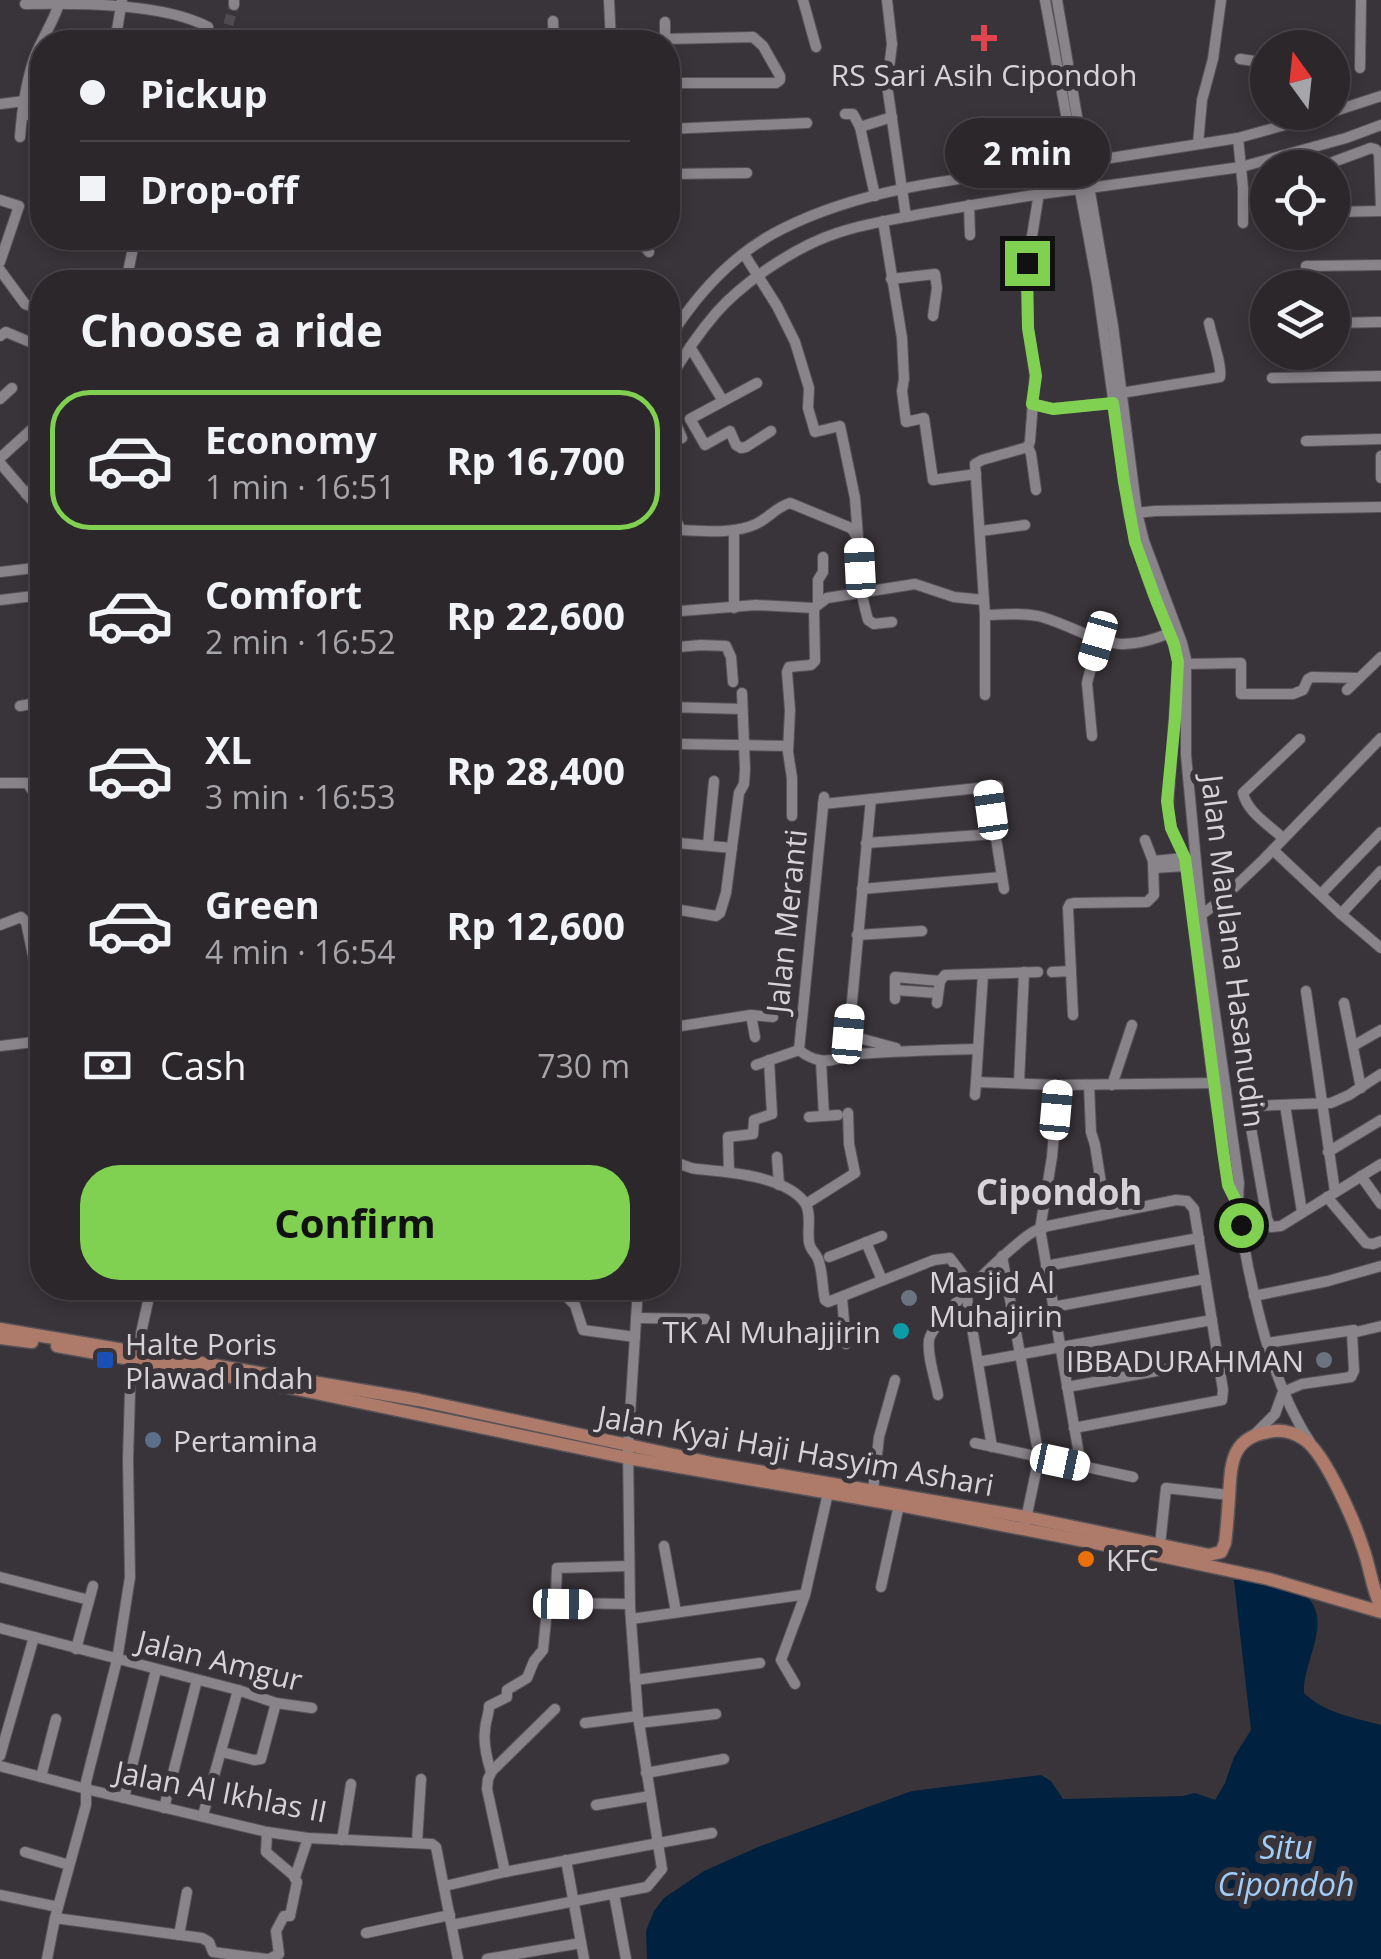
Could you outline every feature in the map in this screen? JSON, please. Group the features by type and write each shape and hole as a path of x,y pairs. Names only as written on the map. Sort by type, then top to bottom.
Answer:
{"main road":[{"name":"Jalan Kyai Haji Hasyim Ashari","path":"0,1328 134,1356 419,1400 628,1452 899,1505 1212,1555 1221,1552 1226,1543"},
{"name":"Jalan Kyai Haji Hasyim Ashari","path":"0,1338 61,1342"},
{"path":"1269,1579 1233,1560 1226,1543 1234,1456 1250,1438 1268,1432 1288,1432 1306,1440 1316,1451"},
{"name":"Jalan Kyai Haji Hasyim Ashari","path":"1316,1451 1355,1526 1381,1610"},
{"name":"Jalan Kyai Haji Hasyim Ashari","path":"628,1452 874,1490 1269,1579 1381,1610"},
{"path":"1357,1604 1369,1602 1376,1593"}],"street":[{"path":"610,0 611,30"},
{"path":"803,0 816,48"},
{"path":"887,0 892,44 887,76 906,215"},
{"name":"Jalan Maulana Hasanudin","path":"1045,0 1082,187 1113,400 1141,513 1144,568 1176,652 1178,671 1167,796 1210,1022"},
{"name":"Jalan Maulana Hasanudin","path":"1057,0 1077,165"},
{"path":"1198,144 1220,0"},
{"path":"1360,0 1360,68"},
{"path":"47,30 60,2"},
{"path":"25,4 122,4 194,19 208,26"},
{"path":"117,30 122,4"},
{"path":"553,21 553,30"},
{"path":"665,22 665,30"},
{"path":"1050,30 1062,27"},
{"path":"680,40 753,37 763,46 780,76 776,83 680,83"},
{"path":"1240,59 1250,60"},
{"path":"20,138 30,78"},
{"path":"1350,106 1381,96"},
{"path":"0,104 24,101"},
{"path":"845,114 853,114 860,127 875,196"},
{"path":"22,115 30,115"},
{"path":"860,127 892,117"},
{"path":"680,128 807,123"},
{"path":"680,363 718,311 757,275 818,240 840,232 906,215 1240,165 1381,125"},
{"path":"680,320 710,284 773,234 875,196 1238,139 1265,130"},
{"path":"1238,139 1243,223"},
{"path":"1350,155 1375,149 1378,153 1381,210 1350,211"},
{"path":"680,174 747,173"},
{"path":"1036,490 1028,448 1036,376 1028,328 1026,273 1044,193"},
{"path":"0,200 19,206 0,262"},
{"path":"969,205 970,234"},
{"path":"883,221 902,338 906,422 924,418 933,480 976,474"},
{"path":"746,256 782,314 803,364 810,417 816,432 840,426 855,498 862,592 870,624 892,622"},
{"path":"1306,266 1381,265"},
{"path":"0,270 30,306"},
{"path":"892,279 935,274 932,316"},
{"path":"1350,322 1381,322"},
{"path":"1032,404 1053,409 1085,407 1220,377 1210,324"},
{"path":"0,336 6,332 30,342"},
{"path":"690,347 723,401"},
{"path":"1272,378 1381,376"},
{"path":"756,383 690,418 705,445 730,430 736,445 746,448 771,431"},
{"path":"0,399 12,388"},
{"path":"30,432 0,461 30,499"},
{"path":"680,433 682,438"},
{"path":"1306,440 1381,439"},
{"path":"986,695 975,464 1028,448"},
{"path":"1381,456 1381,478"},
{"path":"26,494 30,490"},
{"path":"680,529 734,530 762,522 790,503 846,525 858,537"},
{"path":"1141,513 1381,507"},
{"path":"981,531 1026,525"},
{"path":"734,530 734,608"},
{"path":"792,816 788,669 815,661 818,580 823,572 823,558"},
{"path":"0,572 30,568"},
{"path":"680,611 756,605 816,606 828,598 915,584 984,600"},
{"path":"0,600 30,596"},
{"path":"985,615 1040,616 1098,641 1131,644 1170,633"},
{"name":"Jalan Maulana Hasanudin","path":"1170,633 1184,649 1186,664 1184,719 1189,798 1204,914 1215,1083 1237,1203 1261,1295 1267,1343 1283,1392 1316,1451"},
{"path":"1092,736 1087,683 1098,641"},
{"path":"680,647 726,646 732,682"},
{"path":"1346,690 1381,656"},
{"path":"1186,664 1241,663 1241,694 1293,694 1303,690 1312,677 1359,678"},
{"path":"680,910 718,915 726,893 739,793 744,784 742,693"},
{"path":"20,706 30,704"},
{"path":"680,707 742,709"},
{"path":"1204,914 1273,850 1381,738"},
{"path":"1284,838 1245,803 1243,793 1300,740"},
{"path":"681,744 788,746"},
{"path":"708,845 714,781"},
{"path":"0,784 27,784 30,788"},
{"path":"846,1055 866,843 871,798 993,786 994,834 1003,883 862,888"},
{"path":"1167,796 1179,810 1186,807 1189,798"},
{"name":"Jalan Meranti","path":"799,1050 823,801 871,798"},
{"path":"1171,828 1180,816 1192,827"},
{"path":"1321,894 1381,832"},
{"path":"866,843 994,834"},
{"path":"1073,1015 1068,908 1070,904 1147,902 1154,895 1157,864 1145,840"},
{"path":"680,843 732,848"},
{"path":"1273,850 1381,948"},
{"path":"1157,864 1180,862"},
{"path":"1341,914 1381,871"},
{"path":"0,925 21,917 30,941"},
{"path":"858,935 922,931"},
{"path":"1052,972 1071,971"},
{"path":"1018,1083 1024,972"},
{"path":"895,995 938,992 942,977 949,974 1038,972"},
{"path":"975,1095 983,974"},
{"path":"1306,992 1331,1194 1366,1243 1381,1241"},
{"path":"1344,1003 1360,1088"},
{"path":"751,1015 755,1038"},
{"path":"680,1026 751,1015 772,1017"},
{"path":"1112,1085 1132,1025"},
{"path":"1353,1046 1381,1030"},
{"path":"848,1034 905,1050"},
{"path":"0,1046 30,1042"},
{"path":"756,1065 799,1050 821,1061 905,1050 978,1049"},
{"path":"729,1172 728,1137 753,1134 754,1120 772,1114 769,1060"},
{"path":"821,1061 824,1116"},
{"path":"1381,1074 1323,1105 1248,1109 1271,1227 1281,1226 1381,1164"},
{"path":"976,1082 1215,1083"},
{"path":"1058,1085 1040,1229 1081,1466"},
{"path":"1089,1085 1091,1132 1102,1196"},
{"path":"1285,1105 1302,1212"},
{"path":"806,1204 855,1173 843,1114 809,1117"},
{"path":"1328,1152 1381,1120"},
{"path":"777,1157 779,1184"},
{"path":"680,1162 691,1168 779,1184 806,1204"},
{"path":"1361,1176 1381,1204"},
{"path":"1234,1184 1260,1180"},
{"path":"938,1395 930,1335 966,1292 1022,1240 1040,1229 1187,1201 1194,1209 1224,1394 1219,1402 1074,1428"},
{"path":"806,1204 808,1242 819,1261 825,1300 830,1302 934,1260 950,1258 962,1274 966,1292 992,1448"},
{"path":"829,1257 882,1236"},
{"path":"1046,1266 1199,1238"},
{"path":"866,1242 882,1280"},
{"path":"1002,1256 1039,1457 1025,1524"},
{"path":"1261,1295 1381,1266"},
{"path":"1053,1307 1205,1278"},
{"path":"842,1298 846,1344"},
{"path":"48,1959 86,1806 86,1789 117,1660 130,1577 128,1459 134,1356 147,1300"},
{"path":"570,1300 585,1331 635,1337"},
{"path":"366,1933 614,1894 648,1886 662,1869 638,1720 630,1604 628,1452 637,1300"},
{"path":"636,1318 706,1319"},
{"path":"978,1362 1212,1320"},
{"path":"1267,1343 1381,1326"},
{"path":"1250,1438 1275,1414 1283,1392 1302,1384 1351,1376 1354,1371 1350,1336 1355,1330"},
{"path":"1067,1388 1218,1360"},
{"path":"874,1490 879,1437 895,1380"},
{"path":"975,1443 1133,1477"},
{"path":"1160,1545 1166,1488 1229,1495"},
{"path":"795,1684 781,1660 805,1595 828,1492"},
{"path":"881,1586 899,1505"},
{"path":"664,1546 676,1612"},
{"path":"504,1872 488,1789 491,1772 484,1728 489,1706 508,1696 508,1690 527,1678 543,1650 547,1610 556,1593 558,1568 629,1566"},
{"path":"0,1576 89,1600"},
{"path":"76,1648 93,1586"},
{"path":"632,1619 801,1596"},
{"path":"563,1604 630,1604"},
{"name":"Jalan Amgur","path":"0,1628 276,1703 312,1708"},
{"path":"0,1756 34,1637"},
{"path":"635,1680 760,1663"},
{"path":"124,1798 156,1670"},
{"path":"164,1808 197,1680"},
{"path":"203,1816 238,1690"},
{"path":"222,1752 261,1759 276,1703"},
{"path":"491,1772 555,1710"},
{"path":"586,1723 716,1714"},
{"path":"41,1777 56,1719"},
{"path":"646,1773 724,1759"},
{"name":"Jalan Al Ikhlas II","path":"0,1766 267,1832 434,1845 445,1886"},
{"path":"416,1842 420,1778"},
{"path":"342,1840 351,1784"},
{"path":"596,1805 650,1796"},
{"path":"0,1895 59,1914 206,1940 213,1952 267,1959 279,1954 276,1931 284,1916 290,1916 297,1882 265,1849 267,1832"},
{"path":"458,1959 445,1886 712,1833"},
{"path":"295,1877 308,1838"},
{"path":"25,1852 69,1865"},
{"path":"566,1860 584,1959"},
{"path":"179,1935 187,1892"},
{"path":"614,1894 626,1959"},
{"path":"487,1959 581,1943"}],"water":[{"name":"Situ Cipondoh","path":"1234,1580 1306,1596 1314,1606 1317,1630 1304,1693 1330,1710 1381,1725 1381,1959 647,1959 646,1931 654,1911 664,1898 704,1871 758,1847 912,1791 1041,1775 1051,1781 1063,1799 1195,1793 1215,1800 1251,1730"}],"tunnel":[{"path":"227,30 234,5"}],"place":[{"name":"RS Sari Asih Cipondoh","path":"984,38"},
{"name":"Masjid Al Muhajirin","path":"909,1298"},
{"name":"TK Al Muhajjirin","path":"901,1331"},
{"name":"Halte Poris Plawad Indah","path":"105,1360"},
{"name":"IBBADURAHMAN","path":"1324,1360"},
{"name":"Pertamina","path":"153,1440"},
{"name":"KFC","path":"1086,1559"}],"district":[{"name":"Cipondoh","path":"1059,1191"}],"route":[{"path":"1027,263 1028,328 1036,376 1032,404 1053,409 1113,403 1135,542 1176,652 1178,682 1168,808 1172,832 1185,858 1228,1185 1241,1225"}]}
